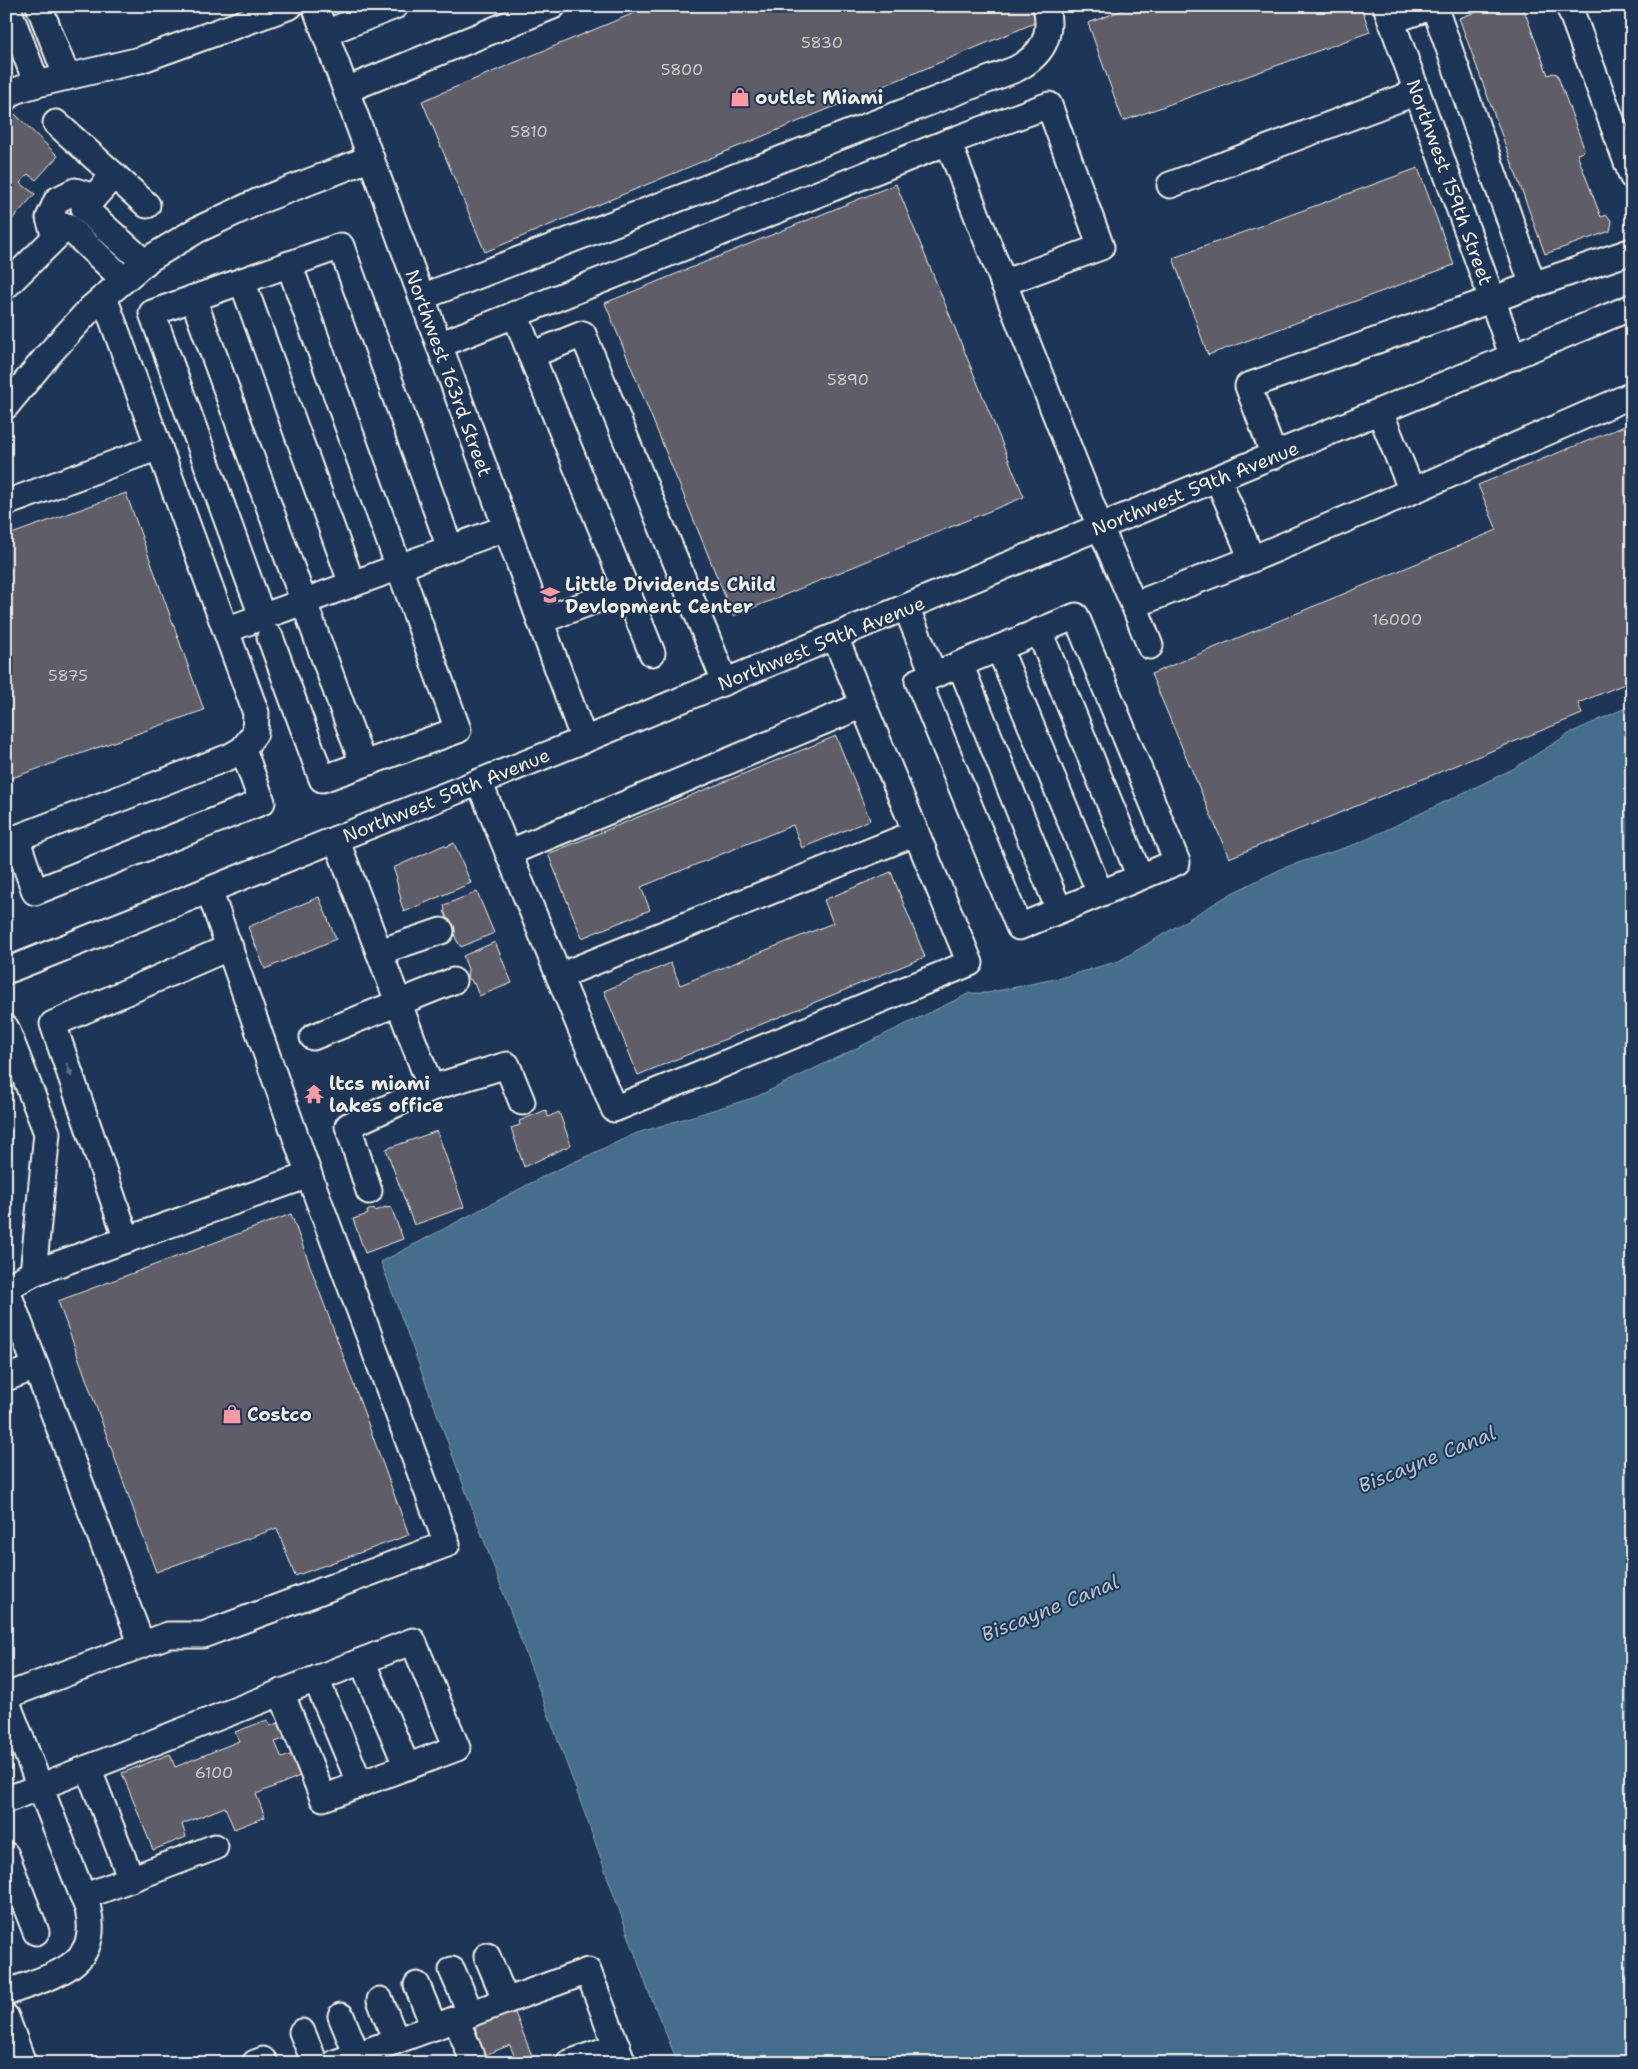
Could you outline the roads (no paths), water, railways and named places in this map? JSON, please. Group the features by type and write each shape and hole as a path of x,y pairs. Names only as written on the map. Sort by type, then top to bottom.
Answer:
{"street":[{"path":"7,6 13,33 37,84"},
{"path":"39,6 66,78"},
{"path":"6,98 14,91 37,84 140,60 290,6"},
{"name":"Northwest 163rd Street","path":"315,6 584,740"},
{"path":"325,33 395,6"},
{"path":"346,90 553,6"},
{"path":"422,297 1016,69 1029,62 1040,51 1047,37 1049,22 1046,6"},
{"path":"1389,14 1433,6 1533,285"},
{"path":"1569,6 1632,176"},
{"name":"Northwest 159th Street","path":"1389,14 1513,357"},
{"path":"1170,185 1417,92"},
{"path":"439,345 948,142 1049,105 1101,247 1003,282"},
{"path":"56,123 147,205"},
{"path":"948,142 1100,527 1150,646"},
{"path":"6,406 48,355 91,308 145,263 197,230 259,201 371,158"},
{"path":"89,203 114,176"},
{"path":"124,280 61,232 49,218 57,200 75,191 89,203 145,263"},
{"path":"6,286 61,232"},
{"path":"289,264 458,730 322,779 152,313 289,264 340,246 450,548"},
{"path":"1274,456 1248,386 1632,252"},
{"path":"242,281 352,584"},
{"path":"104,297 256,713 255,733 243,749 219,761 11,840 34,892 262,802 243,749"},
{"path":"194,298 363,764"},
{"name":"Northwest 59th Avenue","path":"6,971 584,740 1632,307"},
{"path":"515,314 652,653"},
{"path":"531,355 583,334 725,682"},
{"path":"1134,606 1252,559 1632,395"},
{"path":"1380,412 1412,491"},
{"path":"6,503 159,447"},
{"path":"1218,479 1252,559"},
{"path":"226,630 266,626 304,601 506,528"},
{"path":"540,621 626,589"},
{"path":"906,607 934,675"},
{"path":"1076,616 1177,862 1019,927 918,681 934,675 1076,616"},
{"path":"1039,631 1140,877"},
{"path":"479,782 614,1109 970,963 835,637"},
{"path":"999,648 1100,893"},
{"path":"960,664 1059,910"},
{"path":"508,853 863,705"},
{"path":"559,976 916,833"},
{"path":"336,839 431,1088"},
{"path":"6,1993 72,1966 83,1954 90,1940 92,1925 41,1786 6,1698 168,1635 203,1635 447,1544 309,1175 209,890"},
{"path":"379,952 441,931"},
{"path":"127,1240 53,1024 230,947"},
{"path":"313,1037 453,981"},
{"path":"6,1028 46,1133 33,1273"},
{"path":"370,1191 348,1126 431,1088 507,1064 522,1102"},
{"path":"142,1645 6,1288 33,1273 309,1175"},
{"path":"6,1378 36,1367"},
{"path":"6,1800 281,1692 413,1641 457,1748 323,1798 281,1692"},
{"path":"362,1661 407,1767"},
{"path":"316,1679 360,1784"},
{"path":"88,1768 130,1879"},
{"path":"83,1897 215,1847"},
{"path":"6,1855 36,1932"},
{"path":"487,1956 506,2001"},
{"path":"452,1970 454,2020 469,2061"},
{"path":"341,2016 346,2059 588,1971 620,2054 569,2063"},
{"path":"417,1985 454,2020"},
{"path":"380,2000 396,2041"},
{"path":"6,2017 23,2063"},
{"path":"302,2032 315,2063"},
{"path":"255,2063 264,2060 265,2063"}],"water":[{"name":"Biscayne Canal","path":"1632,705 1632,2063 678,2063 648,1990 576,1789 381,1262 550,1173 637,1133 756,1097 970,993 987,993 1060,978 1119,961 1232,893 1283,868 1359,843 1513,769 1572,732"}],"place":[{"name":"outlet Miami","path":"740,97"},
{"name":"Little Dividends Child Devlopment Center","path":"550,595"},
{"name":"ltcs miami lakes office","path":"314,1094"},
{"name":"Costco","path":"232,1414"}]}
